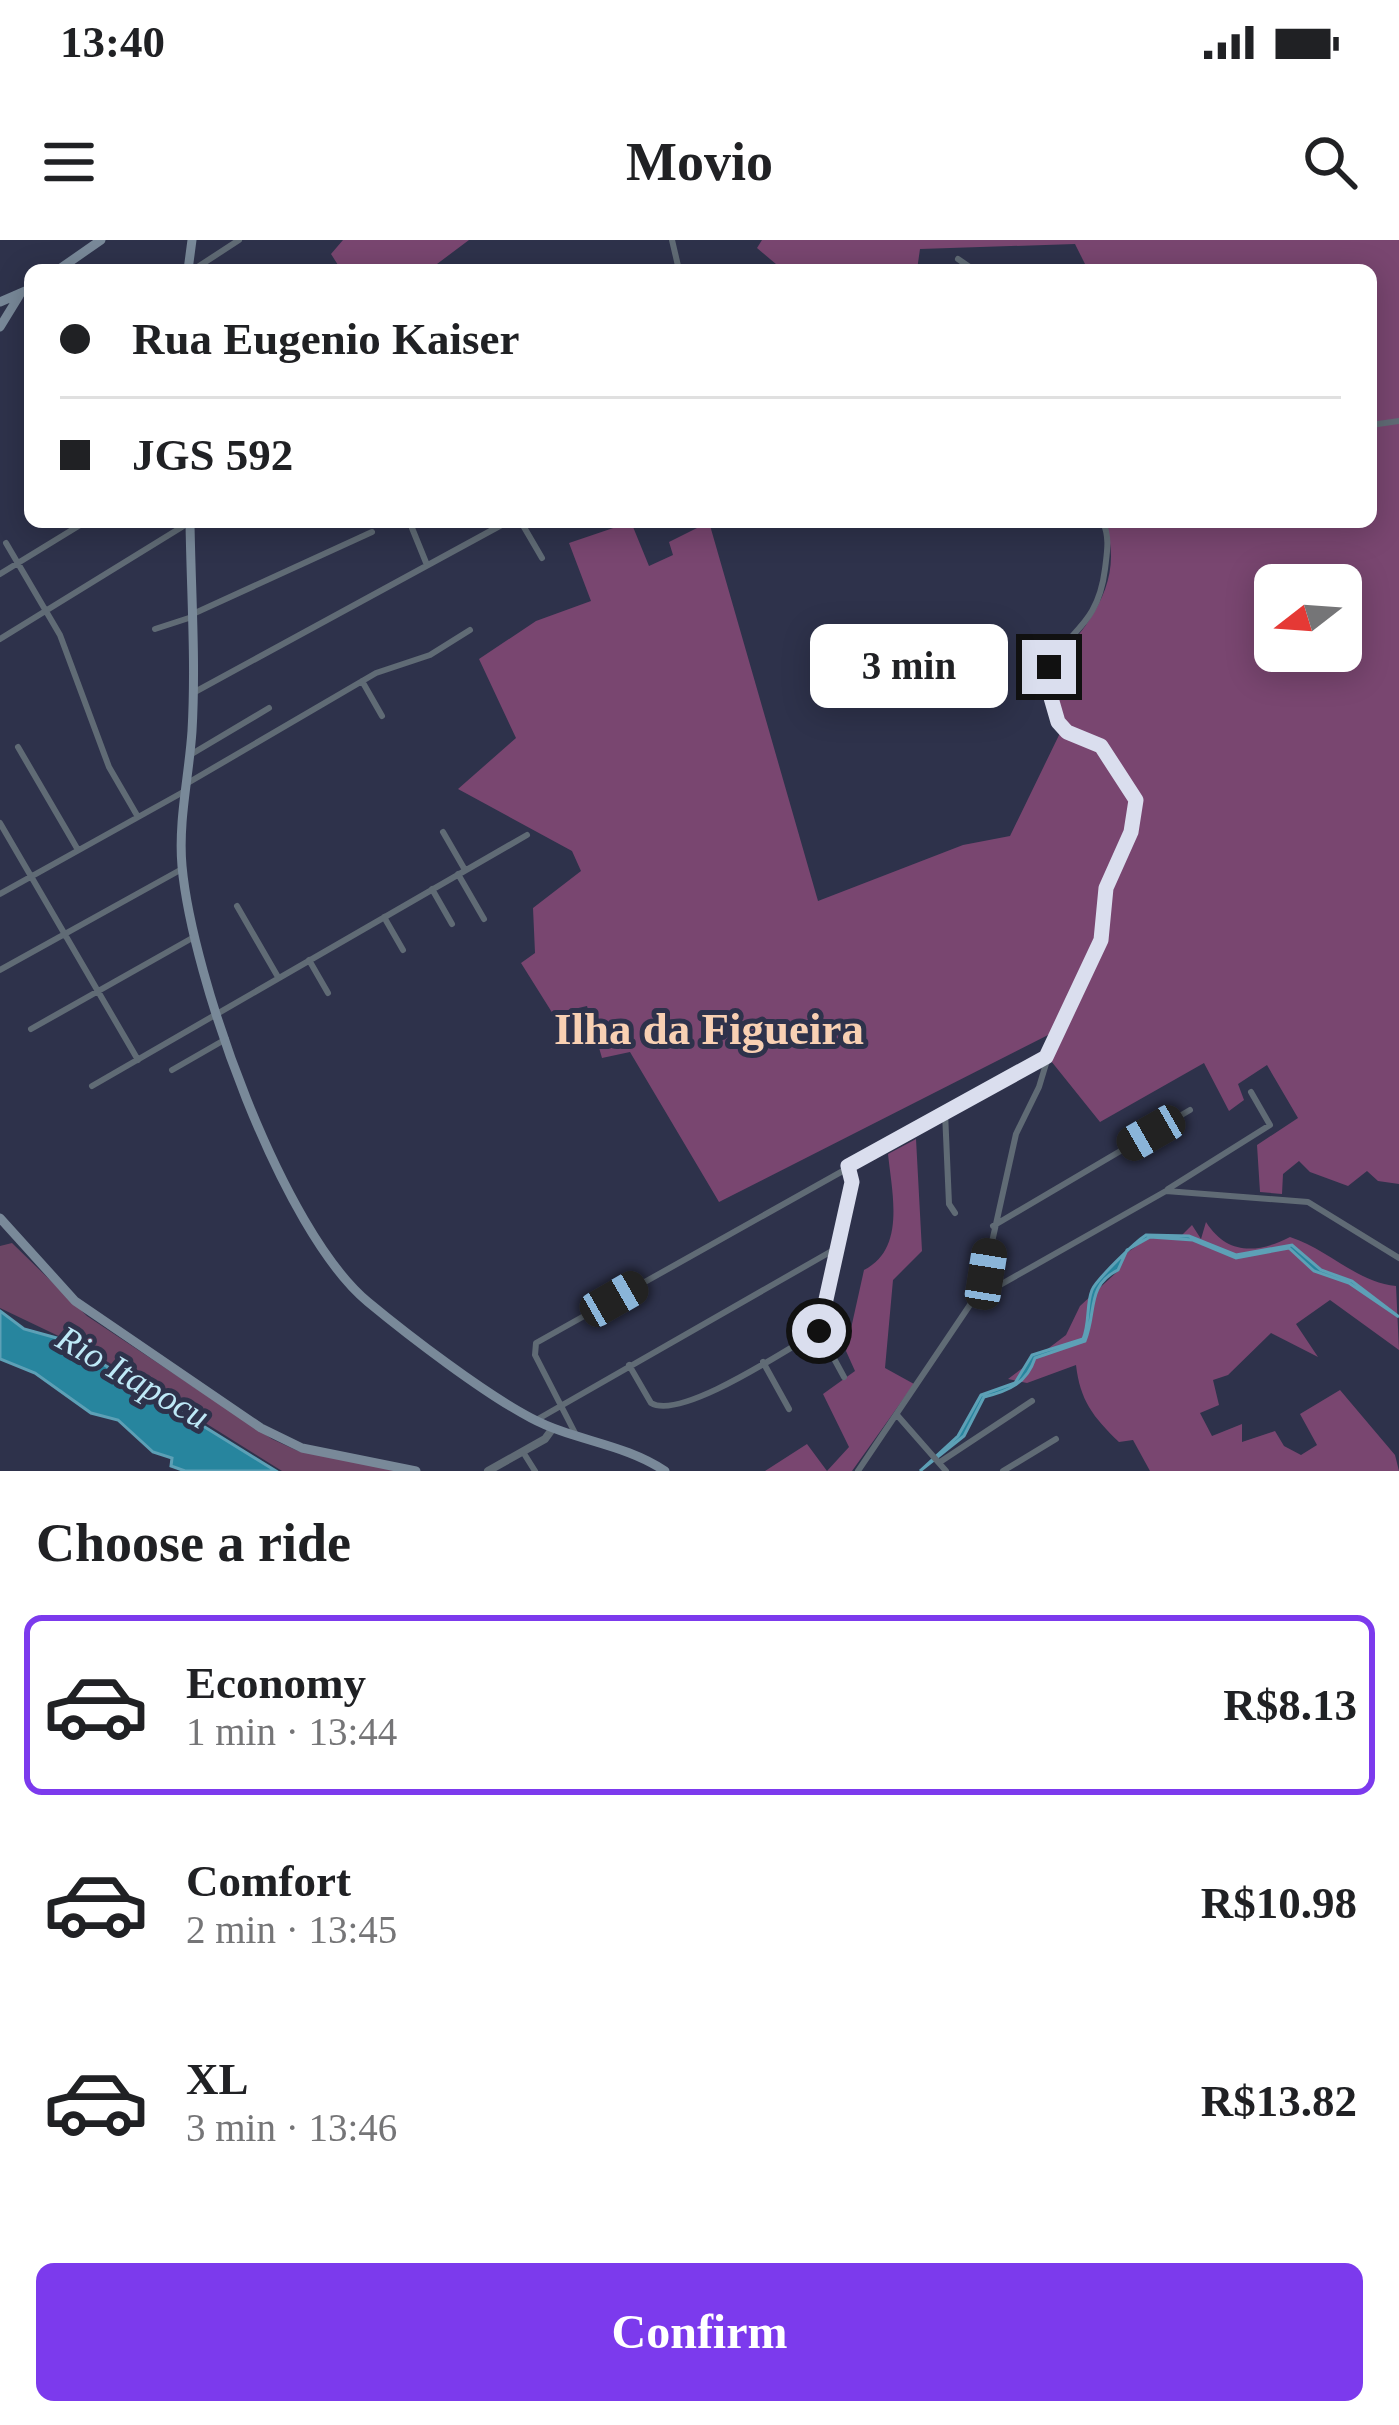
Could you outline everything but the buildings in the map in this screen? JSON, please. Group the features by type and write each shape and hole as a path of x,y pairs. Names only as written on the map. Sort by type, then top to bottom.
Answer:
{"main road":[{"path":"66,264 100,240"},
{"path":"2,325 0,304 24,293"},
{"path":"2,325 19,296"},
{"path":"190,528 193,692 182,869 194,937 218,1012 285,1189 327,1261 382,1313 535,1420 621,1447 665,1471"},
{"path":"0,1218 74,1301 261,1428 302,1448 416,1471"}],"street":[{"path":"200,264 239,240"},
{"path":"958,259 965,264"},
{"path":"0,574 75,528"},
{"path":"0,639 180,528"},
{"path":"412,528 427,566"},
{"path":"193,692 496,528"},
{"path":"524,528 542,558"},
{"path":"858,1471 986,1274 1016,1134 1101,940 1106,888 1135,818 1136,800 1101,746 1075,736 1058,722 1046,675 1055,658 1086,626 1101,597 1108,538 1105,528"},
{"path":"155,629 372,532"},
{"path":"6,542 46,610 110,767 138,817"},
{"path":"0,894 386,667 430,655 470,631"},
{"path":"362,681 382,716"},
{"path":"190,754 268,708"},
{"path":"18,747 78,850"},
{"path":"0,823 138,1060"},
{"path":"443,832 484,919"},
{"path":"92,1086 527,835"},
{"path":"0,970 182,869"},
{"path":"432,889 452,924"},
{"path":"237,905 278,977"},
{"path":"383,917 403,950"},
{"path":"31,1029 194,937"},
{"path":"308,959 328,993"},
{"path":"172,1070 228,1038"},
{"path":"575,1433 533,1348 1046,1057"},
{"path":"974,1299 1166,1191 1270,1126 1251,1092"},
{"path":"993,1226 1190,1110"},
{"path":"945,1112 950,1204 955,1213"},
{"path":"844,1377 819,1331 852,1182 848,1166"},
{"path":"1166,1191 1308,1202 1399,1258"},
{"path":"535,1420 837,1249"},
{"path":"986,1274 999,1285"},
{"path":"629,1365 651,1403 662,1409 695,1400 819,1331"},
{"path":"763,1362 789,1409"},
{"path":"940,1462 1032,1401"},
{"path":"488,1471 544,1439 562,1402"},
{"path":"897,1415 916,1443 946,1471"},
{"path":"1003,1471 1056,1439"},
{"path":"523,1451 535,1471"}],"shaded area":[{"path":"343,240 469,240 437,264 337,264 331,254"},
{"path":"762,240 1399,240 1399,1184 1378,1181 1367,1171 1348,1186 1310,1172 1299,1161 1283,1174 1282,1194 1260,1192 1257,1145 1298,1118 1267,1065 1238,1084 1244,1100 1229,1111 1204,1063 1100,1122 1047,1056 1056,1031 719,1202 630,1052 602,1058 587,1006 553,1014 521,963 535,953 533,908 581,871 572,851 458,789 516,738 479,659 536,621 591,601 569,543 613,528 633,528 649,566 673,555 669,542 697,528 711,528 818,901 963,845 1010,836 1061,731 1047,673 1087,623 1106,586 1110,566 1106,528 1377,528 1377,264 1085,264 1075,244 920,249 918,264 776,264 757,248"},
{"path":"916,1139 922,1251 893,1280 885,1368 914,1384 852,1471 827,1471 849,1447 823,1394 855,1371 846,1351 864,1270 877,1261 891,1234 888,1154"},
{"path":"1206,1222 1233,1246 1254,1248 1290,1237 1369,1279 1396,1286 1399,1350 1330,1300 1296,1324 1318,1357 1271,1333 1228,1375 1213,1380 1219,1405 1200,1413 1212,1436 1242,1424 1242,1442 1275,1431 1284,1446 1301,1455 1317,1445 1300,1414 1340,1390 1395,1455 1399,1471 1150,1471 1133,1440 1119,1442 1095,1416 1076,1365 1027,1383 1008,1379 1066,1335 1080,1306 1119,1270 1125,1254 1150,1237 1179,1238 1192,1225 1201,1239"},
{"path":"12,1243 87,1316 272,1439 298,1451 404,1471 282,1471 92,1352 0,1308 0,1246"},
{"path":"807,1444 827,1471 765,1471"}],"water":[{"path":"1146,1235 1189,1236 1236,1255 1292,1245 1321,1270 1352,1281 1399,1317 1349,1283 1314,1271 1289,1248 1236,1258 1193,1240 1150,1237 1130,1248"},
{"path":"1126,1252 1118,1270 1097,1292 1085,1341 1035,1358 1016,1385 984,1397 964,1436 920,1471 958,1436 981,1395 1015,1383 1032,1355 1083,1339 1092,1290"},
{"path":"0,1311 24,1329 64,1340 276,1471 185,1471 171,1466 172,1458 153,1452 118,1420 91,1413 35,1373 0,1359"}],"district":[{"name":"Ilha da Figueira","path":"709,1029"}],"route":[{"path":"819,1331 852,1182 848,1166 1046,1057 1101,940 1106,922 1104,896 1131,832 1136,800 1101,746 1067,732 1058,722 1047,684 1049,667"}],"water label":[{"name":"Rio Itapocu","path":"133,1377"}]}
